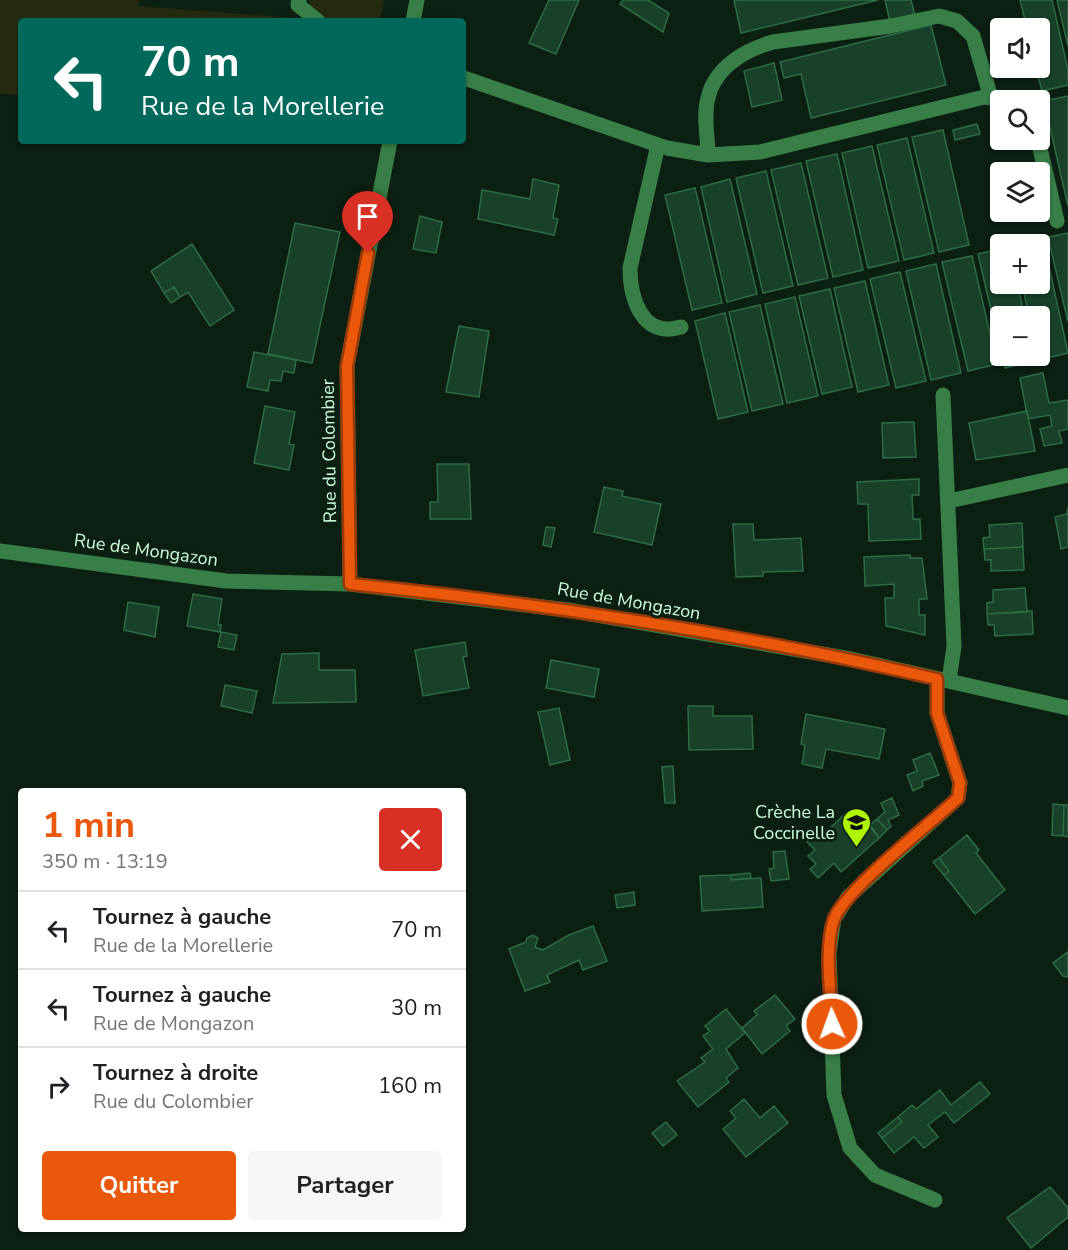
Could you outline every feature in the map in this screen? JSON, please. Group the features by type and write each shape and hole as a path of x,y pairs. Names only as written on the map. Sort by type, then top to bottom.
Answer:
{"street":[{"path":"299,0 298,5 314,18"},
{"path":"414,18 417,0"},
{"path":"708,155 707,99 713,85 738,57 758,46 773,42 891,26 930,17 949,17 957,21 973,36 990,95"},
{"path":"466,79 658,145 708,155 760,152 990,98"},
{"name":"Rue du Colombier","path":"350,584 347,366 389,144"},
{"path":"658,145 630,268 630,282 639,310 649,324 665,330 681,327"},
{"path":"1040,150 1057,221"},
{"path":"935,1200 875,1175 850,1148 834,1095 829,953 834,919 848,897 958,798 960,783 937,713 943,680 954,646 943,395"},
{"path":"949,501 1068,475"},
{"name":"Rue de Mongazon","path":"0,551 226,581 350,584 568,610 851,659 1068,708"}],"green space":[{"path":"0,0 139,0 138,6 295,18 18,18 18,95 0,94"},
{"path":"310,0 384,0 381,18 308,18"}],"building":[{"path":"549,0 579,0 556,54 529,43"},
{"path":"623,0 648,0 669,13 663,32 620,4"},
{"path":"734,0 878,0 741,33"},
{"path":"885,0 911,0 915,16 890,22"},
{"path":"1020,0 1052,0 1068,70 1068,85 1042,90 1039,78 1050,78 1050,18 1024,18"},
{"path":"1057,0 1068,0 1068,46"},
{"path":"931,25 946,85 811,118 801,74 784,78 780,62"},
{"path":"774,63 782,100 752,107 744,71"},
{"path":"1068,96 1068,206 1050,127 1050,100"},
{"path":"977,124 980,134 955,140 953,130"},
{"path":"943,130 969,245 939,252 912,137"},
{"path":"907,138 934,253 904,260 877,145"},
{"path":"872,146 899,261 868,268 842,153"},
{"path":"837,154 863,270 833,277 806,161"},
{"path":"801,163 828,278 798,285 771,170"},
{"path":"766,171 793,286 763,293 736,178"},
{"path":"533,179 559,185 553,218 558,219 554,235 478,219 482,190 530,199"},
{"path":"730,179 757,294 727,302 701,187"},
{"path":"695,188 722,303 692,310 665,195"},
{"path":"420,216 442,222 436,253 413,249"},
{"path":"295,223 340,232 312,363 268,354"},
{"path":"1068,233 1068,322 1050,246 1050,237"},
{"path":"192,244 234,310 210,326 188,292 180,297 174,287 164,293 151,271"},
{"path":"990,251 990,294 1020,294 1022,306 990,306 978,254"},
{"path":"972,256 990,334 990,366 968,371 942,262"},
{"path":"936,264 961,373 931,380 906,271"},
{"path":"1050,271 1068,353 1050,357 1050,306 1027,306 1024,294 1050,294"},
{"path":"900,272 926,381 896,388 870,279"},
{"path":"865,281 889,385 858,392 834,288"},
{"path":"174,287 180,297 171,303 164,293"},
{"path":"830,289 852,387 822,394 799,296"},
{"path":"795,297 818,396 787,403 765,304"},
{"path":"760,305 783,404 752,411 729,312"},
{"path":"725,313 748,412 718,419 695,321"},
{"path":"459,326 489,331 479,397 446,392"},
{"path":"254,352 296,360 294,373 283,371 281,381 270,380 268,391 247,387"},
{"path":"1043,373 1049,403 1068,400 1068,429 1059,431 1062,443 1044,446 1040,429 1052,426 1050,415 1028,419 1020,378"},
{"path":"265,406 295,412 289,444 294,445 289,470 254,463"},
{"path":"1027,411 1035,451 976,460 969,423"},
{"path":"914,422 916,457 883,458 882,423"},
{"path":"437,464 469,464 471,519 430,519 430,502 438,502"},
{"path":"919,479 919,495 912,495 913,519 920,519 921,539 869,541 868,504 858,504 857,482"},
{"path":"604,487 623,491 622,496 661,504 652,545 594,532"},
{"path":"1068,507 1068,547 1061,549 1055,517 1067,514"},
{"path":"1022,523 1023,547 984,549 983,538 990,537 989,525"},
{"path":"733,524 753,524 754,540 801,538 803,571 763,572 763,576 736,577"},
{"path":"546,527 555,528 551,547 543,545"},
{"path":"1023,547 1024,570 991,571 991,560 985,560 984,549"},
{"path":"910,555 910,558 922,558 927,599 919,599 919,615 925,615 925,635 886,626 885,598 894,598 894,584 865,586 864,557"},
{"path":"1025,588 1027,612 987,614 987,603 993,602 993,590"},
{"path":"193,594 222,599 218,625 221,625 220,632 187,626"},
{"path":"128,602 159,607 155,637 124,630"},
{"path":"1032,611 1033,634 995,636 994,625 988,625 987,614"},
{"path":"221,632 237,635 234,650 218,647"},
{"path":"465,642 467,656 463,657 469,688 423,696 415,650"},
{"path":"319,653 319,670 355,670 356,702 273,703 282,654"},
{"path":"551,660 599,669 594,697 546,688"},
{"path":"225,685 257,691 252,713 221,706"},
{"path":"688,706 713,706 713,716 752,716 753,749 689,750"},
{"path":"559,708 570,760 550,765 538,712"},
{"path":"806,714 885,729 879,759 826,749 822,768 802,764 805,745 801,744"},
{"path":"930,753 939,775 922,781 923,786 913,791 907,775 917,771 913,760"},
{"path":"673,766 675,803 665,803 662,767"},
{"path":"892,798 899,815 888,820 891,826 887,830 877,819 885,812 881,803"},
{"path":"1053,804 1064,805 1063,836 1052,835"},
{"path":"1064,805 1068,805 1068,837 1063,836"},
{"path":"858,812 879,838 841,872 834,863 818,878 810,869 816,864 808,856 815,850 807,842 819,830 826,838 834,830 831,827 846,813 851,819"},
{"path":"877,819 887,830 879,838 870,825"},
{"path":"967,835 979,850 976,853 1005,890 975,914 944,875 949,871 939,858"},
{"path":"785,851 789,879 771,881 769,869 774,868 773,852"},
{"path":"939,858 949,871 944,875 933,862"},
{"path":"750,873 751,878 731,880 731,875"},
{"path":"731,875 731,880 761,878 763,907 702,911 700,876"},
{"path":"634,892 635,905 617,908 615,895"},
{"path":"593,926 607,961 583,970 579,960 547,975 550,982 525,991 509,949 526,942 527,938 533,935 538,938 535,947 543,950 569,935"},
{"path":"1068,952 1068,977 1063,976 1053,963"},
{"path":"775,995 795,1019 786,1026 790,1031 762,1054 742,1028 757,1015 754,1011"},
{"path":"726,1009 745,1033 726,1049 738,1068 726,1078 729,1082 698,1107 677,1081 705,1062 701,1058 713,1049 703,1036 710,1031 705,1026"},
{"path":"980,1082 990,1094 954,1123 945,1112 928,1125 938,1137 924,1148 914,1137 894,1153 882,1138 902,1122 898,1117 912,1105 916,1109 940,1090 951,1105"},
{"path":"744,1099 760,1118 774,1106 788,1123 746,1157 723,1129 736,1118 730,1111"},
{"path":"898,1117 902,1122 882,1138 878,1133"},
{"path":"666,1122 677,1135 663,1146 652,1133"},
{"path":"1050,1187 1068,1208 1068,1217 1031,1248 1007,1218"}],"place":[{"name":"Crèche La Coccinelle","path":"856,848"}],"route":[{"path":"368,253 347,366 350,584 568,610 851,659 937,679 937,713 960,783 958,798 848,897 834,919 829,953 832,1024"}]}
